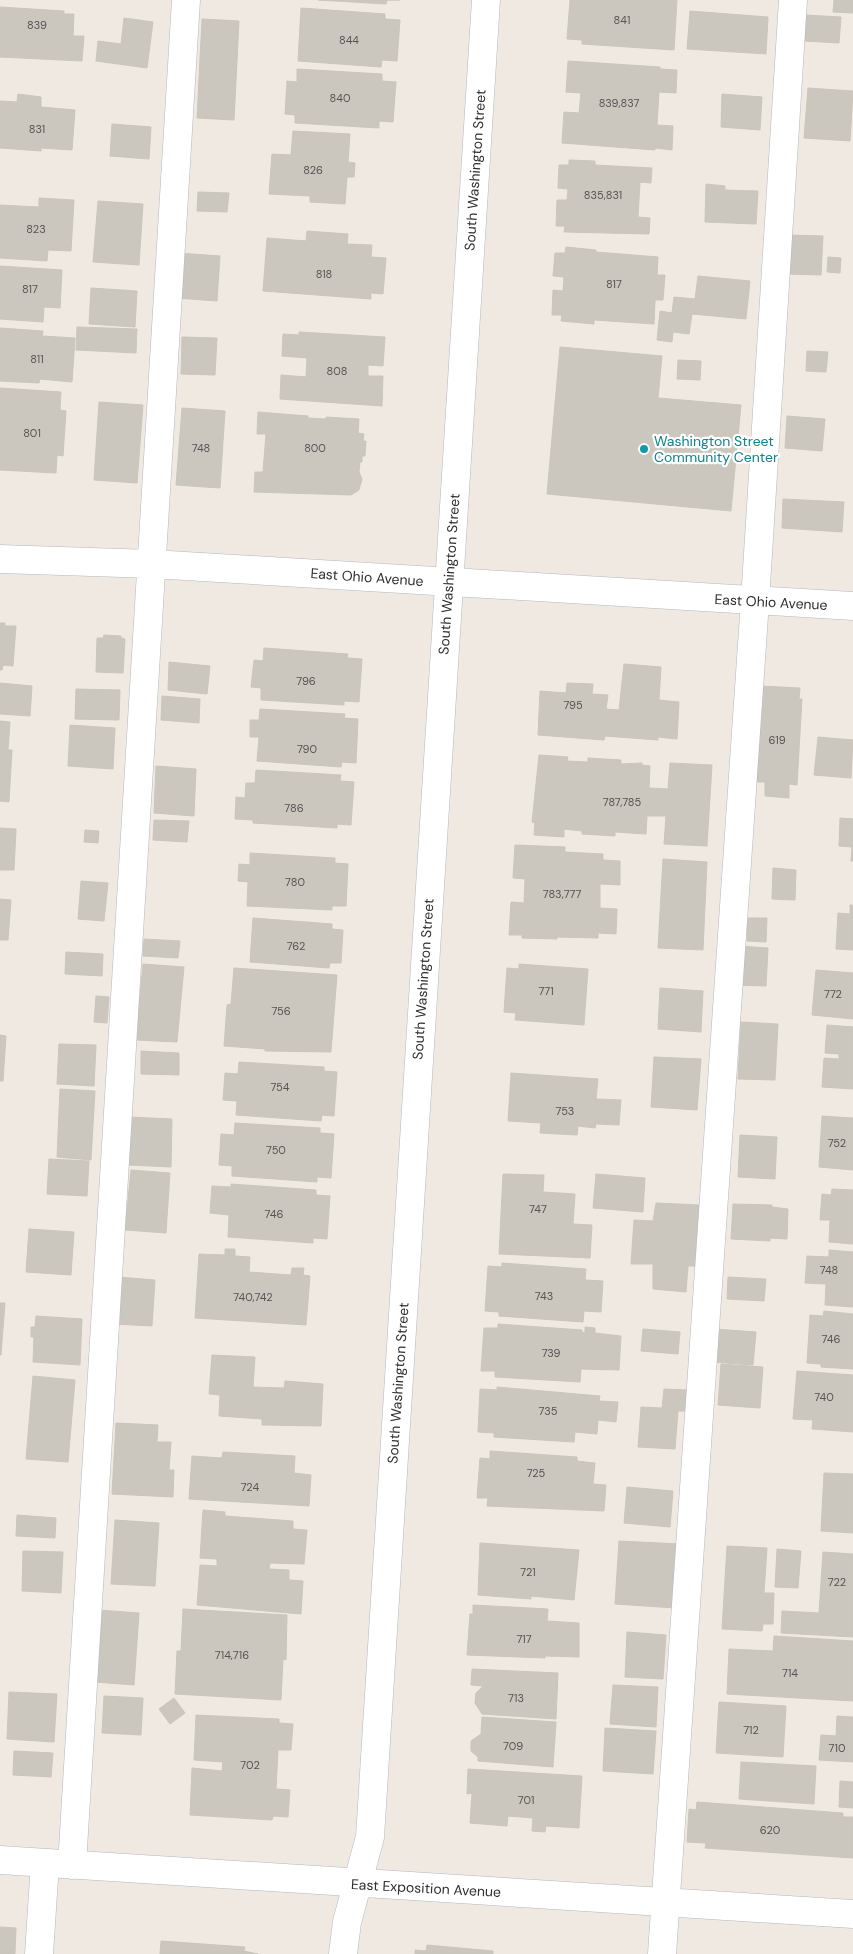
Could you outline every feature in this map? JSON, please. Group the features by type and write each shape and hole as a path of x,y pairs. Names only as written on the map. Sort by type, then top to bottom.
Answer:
{"street":[{"path":"72,1865 186,0"},
{"name":"South Washington Street","path":"343,1954 347,1922 370,1838 486,0"},
{"path":"662,1954 755,601 793,0"},
{"name":"East Ohio Avenue","path":"0,559 152,564 853,606"},
{"name":"East Exposition Avenue","path":"0,1860 853,1914"},
{"path":"39,1954 45,1863"}],"building":[{"path":"318,0 387,0 386,4"},
{"path":"570,0 677,0 674,50 582,44 582,40 567,39"},
{"path":"834,0 853,0 853,13 833,12"},
{"path":"0,7 64,11 64,14 74,14 73,36 84,36 82,61 0,57"},
{"path":"301,8 385,14 385,19 400,20 397,61 382,60 381,67 298,61"},
{"path":"690,11 768,17 766,54 687,49"},
{"path":"806,15 841,17 839,43 804,41"},
{"path":"124,18 153,22 147,68 96,61 98,41 121,44"},
{"path":"202,19 239,21 234,120 197,118"},
{"path":"568,61 660,67 660,69 677,70 676,93 659,92 657,125 673,126 672,150 562,143 564,112 579,113 581,93 566,92"},
{"path":"297,69 382,74 382,81 396,82 393,122 379,121 379,128 295,123 295,115 285,114 287,81 297,82"},
{"path":"808,88 853,91 850,141 804,138"},
{"path":"18,94 41,97 41,107 75,110 72,150 41,148 41,151 0,148 0,101 17,102"},
{"path":"722,94 762,97 760,130 721,127"},
{"path":"112,124 151,127 149,159 110,156"},
{"path":"293,131 350,134 348,162 355,163 354,177 347,177 345,204 310,202 310,196 269,194 272,154 291,155"},
{"path":"569,160 595,161 595,165 652,168 651,183 640,182 638,217 650,218 649,234 564,232 565,226 556,226 557,200 567,200 568,189 558,188 559,165 569,165"},
{"path":"706,184 725,186 725,190 758,191 756,224 705,222"},
{"path":"198,192 229,193 227,212 197,211"},
{"path":"39,198 74,200 71,251 48,250 47,261 0,258 0,205 39,207"},
{"path":"98,201 143,204 139,265 93,262"},
{"path":"307,231 348,234 347,244 372,245 371,257 386,258 383,294 371,293 371,299 263,291 267,238 306,241"},
{"path":"788,235 823,236 821,275 786,274"},
{"path":"566,247 596,250 596,252 658,257 657,275 665,275 663,300 655,300 654,324 594,320 594,324 561,321 562,315 552,315 553,290 563,291 564,277 553,276 555,253 565,253"},
{"path":"179,253 220,256 217,301 176,298"},
{"path":"828,257 841,258 840,273 827,272"},
{"path":"0,266 62,270 60,308 44,307 43,322 0,319"},
{"path":"698,276 750,281 746,319 692,314 689,334 673,332 672,342 657,340 660,311 672,313 674,297 695,299"},
{"path":"91,288 137,291 135,327 89,324"},
{"path":"77,327 137,329 136,353 76,350"},
{"path":"0,328 43,331 42,336 75,338 72,382 40,379 39,383 0,381"},
{"path":"299,332 385,337 383,366 368,365 368,376 383,376 382,406 280,399 281,375 306,377 307,358 282,356 283,334 299,335"},
{"path":"182,337 217,338 215,375 181,374"},
{"name":"Washington Street Community Center","path":"560,347 662,356 658,398 741,405 731,511 547,494"},
{"path":"807,351 828,352 826,372 806,371"},
{"path":"678,360 701,361 700,380 677,379"},
{"path":"0,388 61,392 60,410 66,411 63,456 57,455 56,473 0,470"},
{"path":"99,402 143,405 137,483 94,480"},
{"path":"182,408 225,411 220,488 176,485"},
{"path":"258,412 308,416 308,418 359,419 358,433 364,434 363,441 366,441 365,456 362,456 362,462 360,462 359,472 362,479 359,490 351,495 254,492 255,472 263,472 266,434 257,434"},
{"path":"787,416 825,419 822,451 785,448"},
{"path":"783,499 844,502 842,532 782,528"},
{"path":"0,623 5,623 5,626 16,626 13,666 3,665 2,670 0,670"},
{"path":"104,635 121,636 121,638 125,639 123,673 96,672 97,638 103,638"},
{"path":"264,648 348,654 347,658 362,659 359,702 344,701 344,705 261,700 261,688 251,687 254,660 263,661"},
{"path":"169,662 210,666 207,694 168,690"},
{"path":"624,664 661,667 659,700 679,702 677,739 658,737 658,740 605,736 604,740 538,735 540,691 566,693 567,683 593,684 592,694 608,695 606,709 619,710"},
{"path":"0,683 32,686 30,716 0,714"},
{"path":"760,686 800,688 799,699 802,699 797,785 789,784 789,798 765,796 765,782 752,782"},
{"path":"76,689 120,690 119,720 75,719"},
{"path":"162,696 200,699 199,723 161,720"},
{"path":"260,709 345,714 344,718 358,719 356,763 342,762 341,767 257,761 259,737 250,737 250,720 259,720"},
{"path":"0,721 10,722 8,750 12,750 9,802 0,801"},
{"path":"70,725 115,728 113,769 68,766"},
{"path":"818,737 853,740 851,778 814,775"},
{"path":"539,755 568,757 567,761 588,762 588,758 621,760 621,764 642,763 642,765 650,766 649,788 668,789 670,763 712,765 707,846 664,844 666,816 647,816 646,834 615,832 615,836 582,834 582,831 564,829 564,837 534,835 535,823 532,822"},
{"path":"156,766 196,769 194,816 154,813"},
{"path":"256,770 341,775 340,781 354,782 351,825 337,824 337,828 253,823 253,820 235,819 236,797 245,798 246,783 255,783"},
{"path":"840,818 853,819 853,861 851,861 852,847 839,846"},
{"path":"154,820 189,821 187,842 153,840"},
{"path":"0,828 16,829 14,870 0,870"},
{"path":"85,830 99,831 98,843 84,842"},
{"path":"515,845 565,847 565,852 603,854 603,860 620,861 620,885 600,884 600,908 617,909 616,934 598,933 598,938 557,937 557,939 522,938 522,935 509,935 511,902 524,903 525,879 513,878"},
{"path":"250,853 335,858 335,863 348,864 346,906 332,906 332,910 247,906 248,882 238,881 239,864 250,865"},
{"path":"663,859 707,862 703,950 658,948"},
{"path":"773,868 796,870 795,900 772,899"},
{"path":"81,881 108,883 104,921 78,919"},
{"path":"0,899 11,900 8,940 0,940"},
{"path":"850,905 853,905 853,950 836,949 838,913 850,914"},
{"path":"253,918 332,924 332,929 343,930 341,963 330,963 329,968 250,962"},
{"path":"748,918 767,918 766,942 747,941"},
{"path":"144,939 180,941 178,958 143,956"},
{"path":"738,946 768,948 766,986 735,985"},
{"path":"66,952 103,954 102,976 65,974"},
{"path":"143,964 184,967 177,1042 136,1040"},
{"path":"519,964 588,969 584,1025 515,1020 516,1013 504,1012 507,968 519,969"},
{"path":"234,968 337,975 331,1052 265,1051 265,1049 224,1046 227,1005 231,1004"},
{"path":"816,970 853,973 853,1019 812,1015"},
{"path":"660,988 703,991 701,1032 658,1029"},
{"path":"96,996 109,997 107,1023 94,1022"},
{"path":"741,1022 778,1024 775,1080 738,1079"},
{"path":"827,1025 853,1027 853,1089 822,1087 824,1058 839,1059 839,1054 825,1053"},
{"path":"0,1035 6,1036 3,1081 0,1081"},
{"path":"59,1044 96,1045 94,1086 57,1084"},
{"path":"141,1051 179,1053 179,1075 141,1074"},
{"path":"654,1057 701,1059 697,1110 651,1107"},
{"path":"239,1062 324,1067 324,1071 337,1072 334,1116 322,1115 321,1121 236,1115 237,1101 223,1100 225,1073 238,1074"},
{"path":"511,1073 598,1079 596,1099 621,1100 619,1125 596,1124 595,1128 578,1126 577,1135 540,1133 541,1123 508,1121"},
{"path":"60,1089 95,1091 91,1160 57,1157"},
{"path":"822,1116 853,1118 853,1170 819,1167"},
{"path":"129,1117 172,1119 171,1167 128,1165"},
{"path":"235,1123 320,1128 320,1133 334,1134 331,1178 317,1177 317,1182 232,1176 232,1166 219,1165 221,1134 234,1135"},
{"path":"740,1135 777,1137 775,1179 738,1177"},
{"path":"49,1159 89,1161 87,1196 47,1194"},
{"path":"131,1170 170,1173 166,1233 125,1230"},
{"path":"503,1174 544,1175 543,1192 575,1194 573,1224 592,1225 590,1258 499,1254"},
{"path":"596,1174 645,1178 643,1212 593,1208"},
{"path":"231,1184 316,1190 316,1195 330,1196 327,1239 313,1238 313,1243 228,1237 229,1215 210,1213 212,1186 231,1187"},
{"path":"832,1189 853,1190 853,1244 829,1242 830,1220 820,1220 822,1194 831,1195"},
{"path":"656,1203 699,1205 695,1266 688,1266 686,1292 653,1289 653,1264 631,1264 634,1220 653,1221"},
{"path":"733,1204 772,1205 772,1207 788,1209 787,1239 770,1238 770,1241 731,1239"},
{"path":"29,1229 74,1232 71,1275 26,1272"},
{"path":"225,1249 235,1249 235,1256 250,1257 249,1272 291,1275 292,1268 304,1268 303,1275 310,1276 306,1325 195,1318 199,1254 225,1255"},
{"path":"829,1250 853,1252 853,1307 825,1305 826,1284 805,1283 807,1256 829,1257"},
{"path":"502,1263 586,1269 585,1280 603,1281 601,1312 584,1311 583,1322 499,1316 499,1312 485,1311 488,1266 502,1267"},
{"path":"118,1277 155,1280 152,1326 115,1324"},
{"path":"728,1277 766,1279 764,1301 727,1299"},
{"path":"0,1303 5,1303 1,1355 0,1355"},
{"path":"824,1311 853,1314 853,1369 821,1367 821,1364 807,1363 810,1315 823,1316"},
{"path":"36,1316 82,1319 80,1365 33,1362 34,1337 31,1337 31,1327 35,1327"},
{"path":"498,1324 582,1330 585,1333 585,1327 595,1328 595,1333 621,1336 619,1370 581,1369 580,1382 495,1377 495,1371 481,1371 484,1328 498,1328"},
{"path":"643,1329 680,1332 678,1354 641,1351"},
{"path":"715,1329 756,1332 753,1365 712,1362"},
{"path":"212,1355 255,1357 253,1387 284,1388 285,1381 323,1384 321,1426 262,1425 262,1419 219,1416 220,1395 209,1394"},
{"path":"721,1364 763,1367 760,1408 718,1405"},
{"path":"797,1371 853,1375 853,1432 812,1429 813,1420 793,1419"},
{"path":"33,1376 75,1380 68,1462 26,1459"},
{"path":"497,1387 600,1396 599,1401 618,1402 616,1422 598,1420 597,1434 575,1432 574,1442 494,1437 494,1433 478,1432 480,1389 497,1390"},
{"path":"664,1389 687,1390 685,1411 678,1411 675,1449 638,1447 641,1407 662,1408"},
{"path":"116,1423 158,1425 157,1442 171,1442 169,1470 174,1470 173,1497 112,1494"},
{"path":"490,1451 577,1457 577,1461 595,1463 593,1484 606,1485 604,1511 487,1506 488,1498 477,1498 480,1458 490,1459"},
{"path":"223,1452 295,1456 294,1473 311,1475 309,1506 189,1499 192,1456 222,1458"},
{"path":"824,1473 853,1474 853,1533 821,1531"},
{"path":"627,1487 673,1491 670,1527 624,1523"},
{"path":"203,1510 225,1512 225,1516 293,1521 293,1529 307,1530 304,1564 270,1563 269,1569 289,1570 289,1580 303,1581 301,1614 197,1605 200,1565 217,1566 217,1559 200,1558"},
{"path":"17,1515 56,1518 55,1538 16,1536"},
{"path":"115,1520 159,1523 155,1586 111,1584"},
{"path":"619,1541 680,1544 675,1608 615,1604"},
{"path":"480,1543 579,1550 574,1600 531,1596 531,1599 478,1595"},
{"path":"727,1546 767,1548 764,1593 774,1593 773,1624 763,1624 762,1631 722,1629"},
{"path":"777,1549 801,1551 798,1588 775,1587"},
{"path":"23,1551 63,1552 61,1593 22,1591"},
{"path":"823,1552 853,1554 853,1637 781,1633 782,1611 819,1613"},
{"path":"473,1605 548,1609 547,1621 579,1623 579,1657 545,1656 545,1658 467,1655 470,1614 473,1614"},
{"path":"183,1609 287,1615 286,1660 283,1659 281,1700 175,1694 177,1651 181,1651"},
{"path":"99,1610 139,1613 134,1685 95,1682"},
{"path":"627,1632 666,1635 663,1679 625,1677"},
{"path":"774,1636 853,1641 853,1701 727,1694 729,1649 773,1651"},
{"path":"472,1669 558,1673 556,1719 482,1714 475,1703 476,1693 483,1686 471,1685"},
{"path":"613,1685 658,1687 656,1727 610,1724"},
{"path":"9,1692 57,1694 54,1742 7,1739"},
{"path":"104,1696 143,1698 141,1735 102,1733"},
{"path":"174,1698 185,1713 170,1724 159,1709"},
{"path":"719,1702 786,1706 783,1757 716,1753"},
{"path":"196,1715 279,1719 279,1723 293,1724 291,1750 278,1750 276,1789 290,1790 288,1817 273,1816 272,1820 190,1815 192,1768 222,1771 223,1762 194,1760"},
{"path":"837,1716 853,1717 853,1762 819,1760 821,1735 836,1736"},
{"path":"482,1717 556,1722 553,1767 478,1761 478,1757 471,1751 471,1741 481,1734"},
{"path":"605,1728 656,1731 653,1774 603,1771"},
{"path":"14,1751 53,1753 51,1777 13,1775"},
{"path":"741,1762 816,1766 814,1804 739,1799"},
{"path":"468,1769 582,1776 579,1828 546,1826 545,1832 532,1831 533,1818 508,1816 507,1826 470,1823 472,1793 467,1794"},
{"path":"840,1781 853,1782 853,1808 839,1807"},
{"path":"697,1802 843,1813 843,1817 853,1817 853,1858 705,1848 706,1843 687,1842 689,1809 696,1810"},
{"path":"0,1927 16,1928 15,1954 0,1954"},
{"path":"161,1941 245,1947 244,1951 258,1954 160,1954"},
{"path":"427,1945 493,1951 493,1954 415,1954 415,1950 426,1951"}],"place":[{"name":"Washington Street Community Center","path":"644,449"}]}
